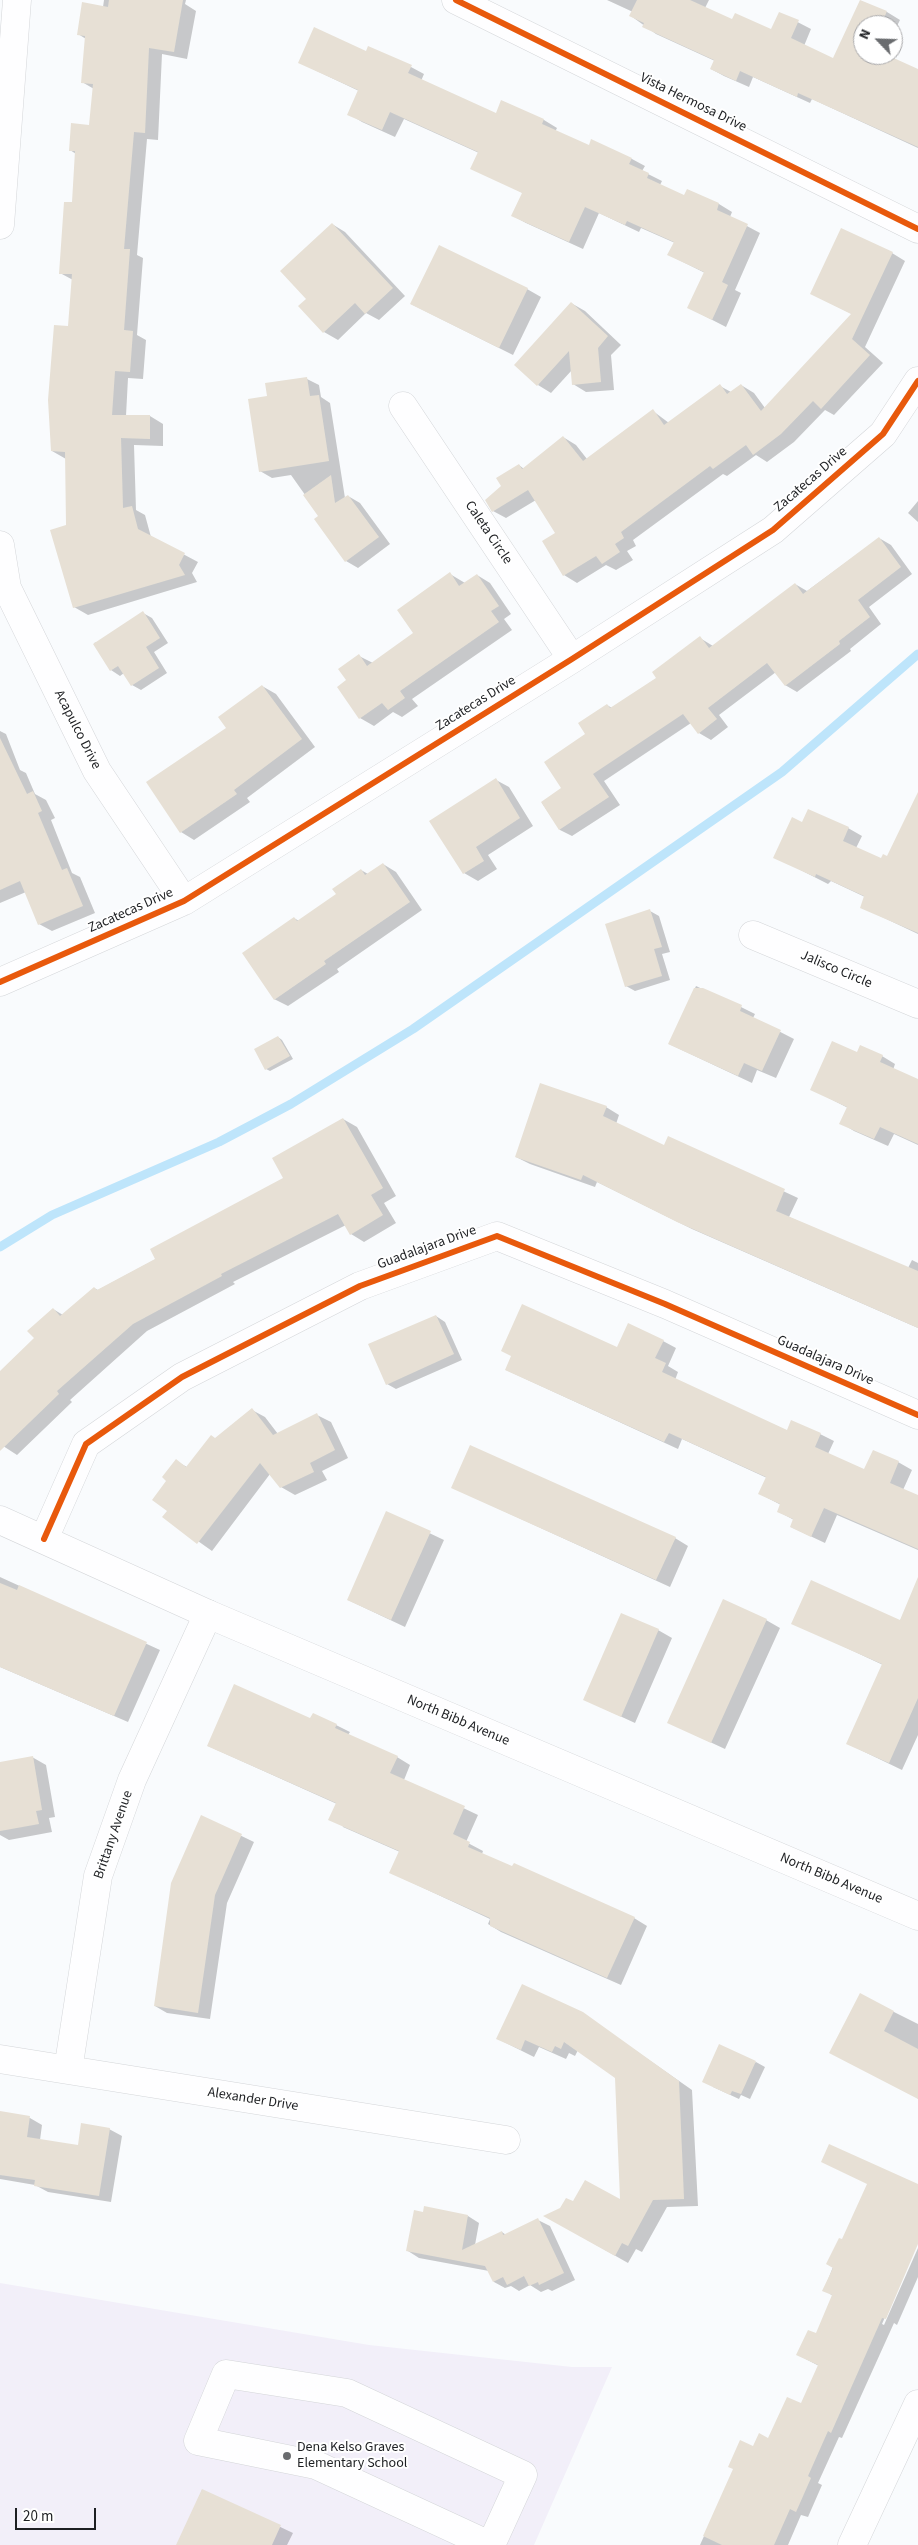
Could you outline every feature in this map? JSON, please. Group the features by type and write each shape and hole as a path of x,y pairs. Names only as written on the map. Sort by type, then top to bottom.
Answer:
{"street":[{"path":"0,225 17,0"},
{"name":"Vista Hermosa Drive","path":"456,0 918,229"},
{"name":"Zacatecas Drive","path":"0,982 184,901 572,659 773,530 883,434 918,381"},
{"name":"Caleta Circle","path":"403,406 572,659"},
{"name":"Acapulco Drive","path":"0,545 7,588 97,771 184,901"},
{"name":"Jalisco Circle","path":"753,935 918,1004"},
{"name":"Guadalajara Drive","path":"44,1539 86,1444 182,1377 360,1286 497,1236 665,1304 918,1415"},
{"name":"North Bibb Avenue","path":"0,1520 208,1614 918,1916"},
{"name":"Brittany Avenue","path":"68,2070 98,1876 132,1780 208,1614"},
{"name":"Alexander Drive","path":"0,2059 506,2140"},
{"path":"226,2374 347,2393 523,2475 490,2545 316,2465 198,2440 226,2374"},
{"path":"852,2545 918,2404"}],"shaded area":[{"name":"Dena Kelso Graves Elementary School","path":"0,2283 369,2345 572,2367 612,2367 534,2545 0,2545"}],"building":[{"path":"109,0 183,0 174,52 149,48 145,133 134,132 124,249 130,249 124,330 133,331 130,372 115,371 112,415 150,415 150,439 121,438 123,508 132,506 138,529 185,553 179,565 185,575 73,608 50,530 66,525 65,452 51,451 48,400 54,325 68,326 72,274 59,274 64,202 72,202 75,151 69,151 71,123 89,125 93,84 81,83 85,36 77,35 82,2 108,7"},
{"path":"637,0 690,0 732,19 735,13 771,29 779,12 799,20 791,38 833,58 853,15 853,65 903,65 903,62 918,69 918,147 798,93 797,97 740,71 736,81 710,69 714,60 642,27 644,23 629,16"},
{"path":"860,0 887,11 885,15 853,15"},
{"path":"314,27 366,51 368,46 412,65 408,73 496,113 501,100 544,119 542,124 589,145 591,139 632,158 629,164 649,173 647,178 684,195 687,189 719,203 717,210 748,224 722,282 728,285 712,320 687,308 704,272 667,255 674,242 627,221 625,225 585,207 569,242 511,216 522,193 470,169 478,152 390,112 382,130 347,115 358,90 298,63"},
{"path":"332,223 393,288 365,314 355,303 323,333 298,306 306,299 280,271"},
{"path":"841,228 893,252 852,339 870,355 821,409 813,401 781,434 753,455 746,445 713,469 710,466 621,532 624,538 615,544 620,552 602,564 596,556 563,576 542,541 555,533 528,490 492,512 485,500 501,486 496,478 519,464 522,469 563,436 583,461 653,409 664,425 720,384 727,394 741,384 761,411 851,314 810,294"},
{"path":"439,245 528,288 499,348 410,304"},
{"path":"571,302 608,336 598,348 601,382 572,385 569,351 537,386 514,365"},
{"path":"307,377 310,396 319,395 329,461 259,472 248,399 267,396 265,383"},
{"path":"331,475 335,503 348,495 379,537 345,562 314,519 318,516 303,495"},
{"path":"879,537 901,567 858,600 870,617 839,641 840,644 785,686 767,663 708,708 717,719 698,734 683,714 593,774 609,797 559,830 541,802 561,788 544,762 585,734 578,723 607,704 610,708 656,678 652,672 700,636 709,648 795,583 803,594"},
{"path":"450,572 459,586 477,574 499,606 491,611 499,622 400,691 405,698 388,710 382,703 359,719 337,687 346,680 338,669 359,654 367,666 413,633 397,610"},
{"path":"143,611 160,638 146,647 159,668 131,686 118,666 110,671 93,644"},
{"path":"262,685 302,739 234,790 237,794 180,833 146,782 226,728 218,717"},
{"path":"0,738 27,794 33,791 42,811 38,813 62,870 67,868 83,906 38,925 20,881 0,890"},
{"path":"496,778 520,818 476,847 484,861 463,874 429,821"},
{"path":"918,792 918,933 860,908 864,896 816,874 815,877 773,858 792,817 802,822 808,809 849,827 843,841 881,858 883,854 887,856"},
{"path":"383,863 410,902 324,961 326,964 274,1000 242,953 294,917 297,921 336,894 332,889 361,869 365,875"},
{"path":"650,909 662,947 654,949 662,976 625,987 605,924"},
{"path":"694,988 703,988 742,1005 740,1011 781,1030 762,1071 744,1063 738,1076 668,1044"},
{"path":"278,1036 290,1056 265,1070 254,1049"},
{"path":"832,1041 857,1052 860,1045 883,1055 880,1062 918,1079 918,1144 880,1127 874,1139 839,1124 847,1107 810,1090"},
{"path":"540,1083 607,1106 603,1116 664,1145 668,1136 785,1189 776,1211 918,1271 918,1328 677,1222 583,1175 581,1180 515,1157"},
{"path":"343,1118 383,1188 371,1195 383,1215 350,1235 338,1214 221,1274 222,1276 133,1324 57,1391 59,1394 0,1451 0,1371 34,1338 27,1331 53,1308 60,1316 94,1287 97,1290 155,1259 150,1249 283,1178 272,1158"},
{"path":"522,1304 617,1347 628,1323 664,1340 655,1358 666,1363 662,1372 787,1430 791,1420 821,1433 815,1447 864,1469 873,1450 899,1461 890,1483 918,1495 918,1549 824,1508 811,1537 790,1527 793,1519 777,1512 780,1504 758,1494 766,1477 669,1433 664,1442 505,1370 511,1356 501,1351"},
{"path":"436,1315 454,1354 386,1385 368,1344"},
{"path":"252,1408 273,1435 317,1413 335,1450 310,1463 314,1472 280,1488 260,1463 197,1544 162,1517 167,1511 152,1500 166,1481 162,1477 176,1459 186,1467 211,1435 215,1438"},
{"path":"470,1445 676,1537 656,1580 451,1488"},
{"path":"386,1511 431,1531 391,1620 347,1600"},
{"path":"918,1577 918,1698 889,1763 846,1744 882,1664 791,1624 811,1580 900,1620"},
{"path":"0,1583 17,1590 19,1585 147,1642 114,1716 0,1667"},
{"path":"723,1599 767,1619 711,1743 667,1723"},
{"path":"621,1613 659,1629 621,1717 583,1700"},
{"path":"234,1684 310,1718 313,1713 337,1724 335,1728 398,1756 390,1773 465,1806 453,1834 470,1842 468,1847 512,1866 514,1863 635,1917 607,1978 490,1926 490,1918 389,1873 399,1851 328,1820 336,1803 207,1746"},
{"path":"33,1756 42,1810 36,1811 39,1824 0,1831 0,1762"},
{"path":"201,1815 242,1834 215,1895 198,2013 154,2006 171,1883"},
{"path":"522,1984 583,2012 679,2081 684,2199 653,2200 628,2246 622,2243 615,2256 543,2216 560,2208 566,2198 573,2201 585,2180 620,2199 615,2078 564,2042 561,2049 555,2046 552,2052 525,2040 521,2050 496,2039"},
{"path":"860,1993 894,2011 884,2031 918,2049 918,2099 829,2053"},
{"path":"719,2044 756,2061 741,2094 732,2091 730,2095 702,2082"},
{"path":"0,2111 30,2116 27,2137 78,2145 81,2123 110,2128 99,2196 34,2186 35,2180 0,2175"},
{"path":"829,2144 918,2184 918,2244 886,2319 882,2318 831,2433 828,2431 808,2476 811,2478 796,2512 790,2509 774,2545 722,2545 703,2536 733,2469 728,2467 740,2440 753,2446 759,2433 768,2438 787,2397 801,2403 818,2365 796,2355 808,2330 816,2333 832,2295 822,2291 833,2268 826,2264 839,2238 842,2239 867,2184 821,2162"},
{"path":"424,2206 468,2215 462,2250 502,2231 503,2235 538,2218 564,2273 539,2285 538,2282 529,2286 524,2276 507,2285 503,2277 493,2282 485,2266 406,2251 414,2210 423,2212"},
{"path":"202,2489 281,2525 272,2545 176,2545"}],"waterway":[{"path":"0,1247 52,1215 219,1142 291,1104 413,1029 782,772 918,654"}],"cycle path":[{"path":"456,0 918,229"},
{"path":"0,982 184,901 572,659 773,530 883,434 918,381"},
{"path":"44,1539 86,1444 182,1377 360,1286 497,1236 665,1304 918,1415"}],"place":[{"name":"Dena Kelso Graves Elementary School","path":"287,2456"}]}
